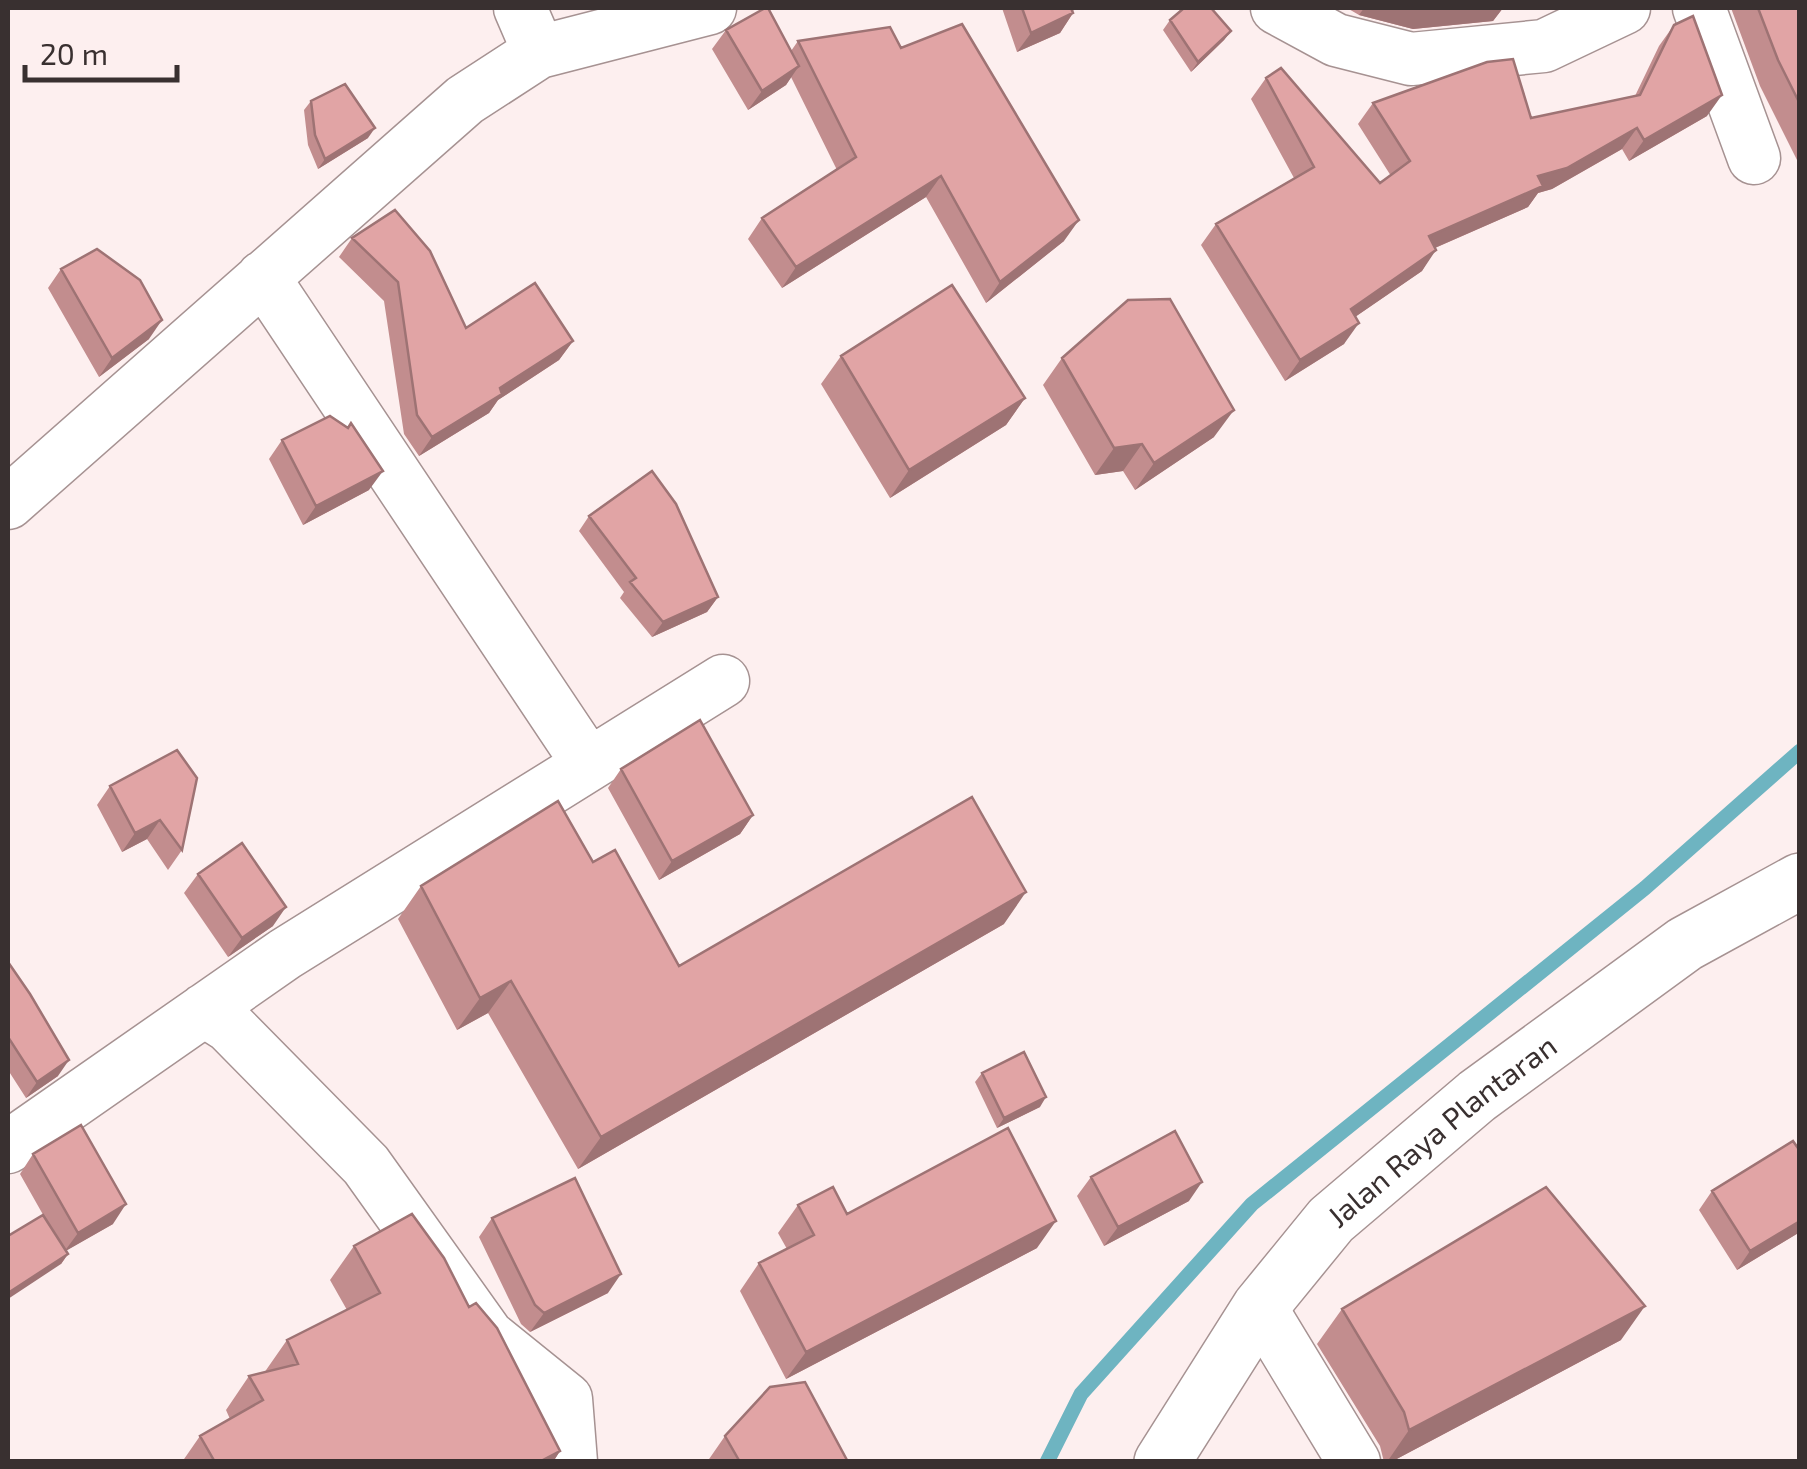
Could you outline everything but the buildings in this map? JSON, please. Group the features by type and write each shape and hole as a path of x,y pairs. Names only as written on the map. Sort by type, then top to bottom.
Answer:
{"main road":[{"name":"Jalan Raya Plantaran","path":"1162,1462 1260,1307 1331,1220 1476,1096 1685,944 1800,881"}],"street":[{"path":"8,503 465,100 529,30 710,8"},
{"path":"1277,8 1336,40 1412,59 1544,46 1624,8"},
{"path":"1699,8 1754,158"},
{"path":"264,278 587,762"},
{"path":"8,1147 204,1010 587,762 723,681"},
{"path":"204,1010 229,1026 366,1164 488,1336 566,1399 571,1462"},
{"path":"1260,1307 1354,1462"}],"waterway":[{"path":"1047,1462 1081,1394 1252,1204 1645,888 1800,751"}]}
